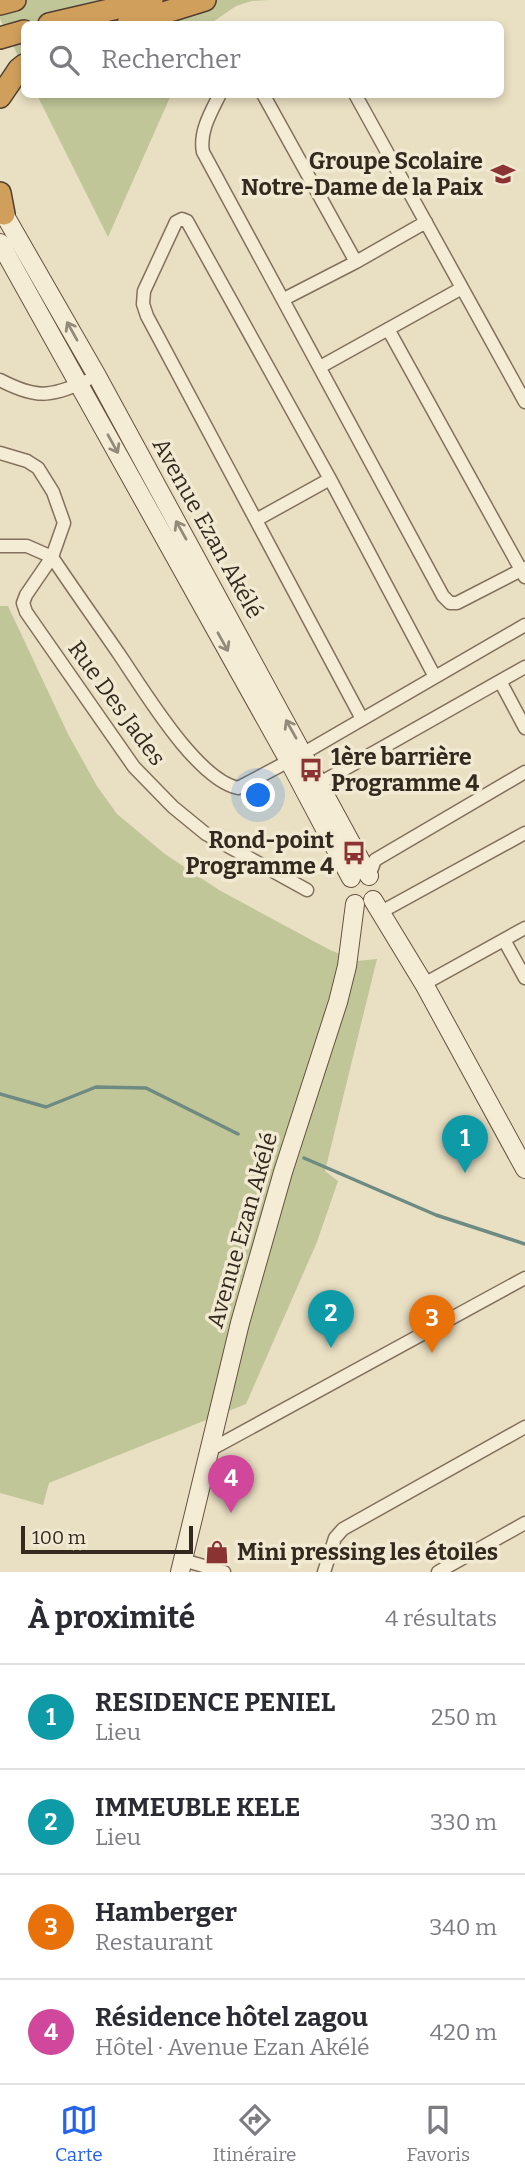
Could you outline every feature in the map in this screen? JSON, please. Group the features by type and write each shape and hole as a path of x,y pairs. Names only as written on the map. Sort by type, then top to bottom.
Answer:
{"highway":[{"path":"0,4 15,0"},
{"path":"62,21 152,0"},
{"path":"138,21 205,0"},
{"path":"0,38 21,32"},
{"path":"0,97 21,67"}],"main road":[{"name":"Avenue Ezan Akélé","path":"1,205 97,376 297,757 351,878"},
{"name":"Avenue Ezan Akélé","path":"2,251 297,757 320,783 369,876"},
{"path":"377,906 355,904 345,892 351,878 360,874 369,876 377,888 377,906 424,984 525,1170"},
{"name":"Avenue Ezan Akélé","path":"181,1566 240,1323 280,1184 338,1002 347,966 355,904"}],"street":[{"path":"218,98 204,131 201,142 203,152 446,600 457,603 524,572 388,329"},
{"path":"265,98 356,262"},
{"path":"357,98 525,402"},
{"path":"362,719 143,304 144,291 176,222 187,220 330,479 435,677"},
{"path":"284,299 426,222"},
{"path":"320,367 461,288"},
{"path":"0,380 32,394 46,394 97,376"},
{"name":"Rue Des Jades","path":"0,453 27,461 38,468 53,492 64,523 52,557 26,595 23,603 26,612 134,766 173,807 206,834 307,890"},
{"path":"256,520 330,479"},
{"path":"0,545 27,546 52,557 174,735 214,775 228,786 238,788 297,757 525,625"},
{"path":"320,783 525,667"},
{"path":"500,681 525,728"},
{"path":"369,876 375,860 525,772"},
{"path":"377,906 525,833"},
{"path":"424,984 525,928"},
{"path":"504,940 525,978"},
{"path":"208,1451 525,1278"},
{"path":"324,1572 335,1538 343,1529 525,1427"},
{"path":"438,1572 525,1523"},
{"path":"181,1566 224,1572"}],"green space":[{"path":"0,0 268,0 236,6 214,21 21,21 21,62 0,19"},
{"path":"38,98 170,98 108,237"},
{"path":"0,606 8,606 68,734 97,786 117,814 165,854 219,890 330,950 357,961 377,959 325,1171 338,1181 317,1242 246,1404 49,1483 43,1505 0,1493"}],"waterway":[{"path":"0,1094 46,1107 96,1087 146,1088 238,1134"},
{"path":"304,1158 436,1215 525,1244"}],"place":[{"name":"Groupe Scolaire Notre-Dame de la Paix","path":"503,174"},
{"name":"1ère barrière Programme 4","path":"311,770"},
{"name":"Rond-point Programme 4","path":"354,853"},
{"name":"RESIDENCE PENIEL","path":"465,1173"},
{"name":"IMMEUBLE KELE","path":"331,1348"},
{"name":"Hamberger","path":"432,1353"},
{"name":"Résidence hôtel zagou","path":"231,1513"},
{"name":"Mini pressing les étoiles","path":"217,1552"}]}
